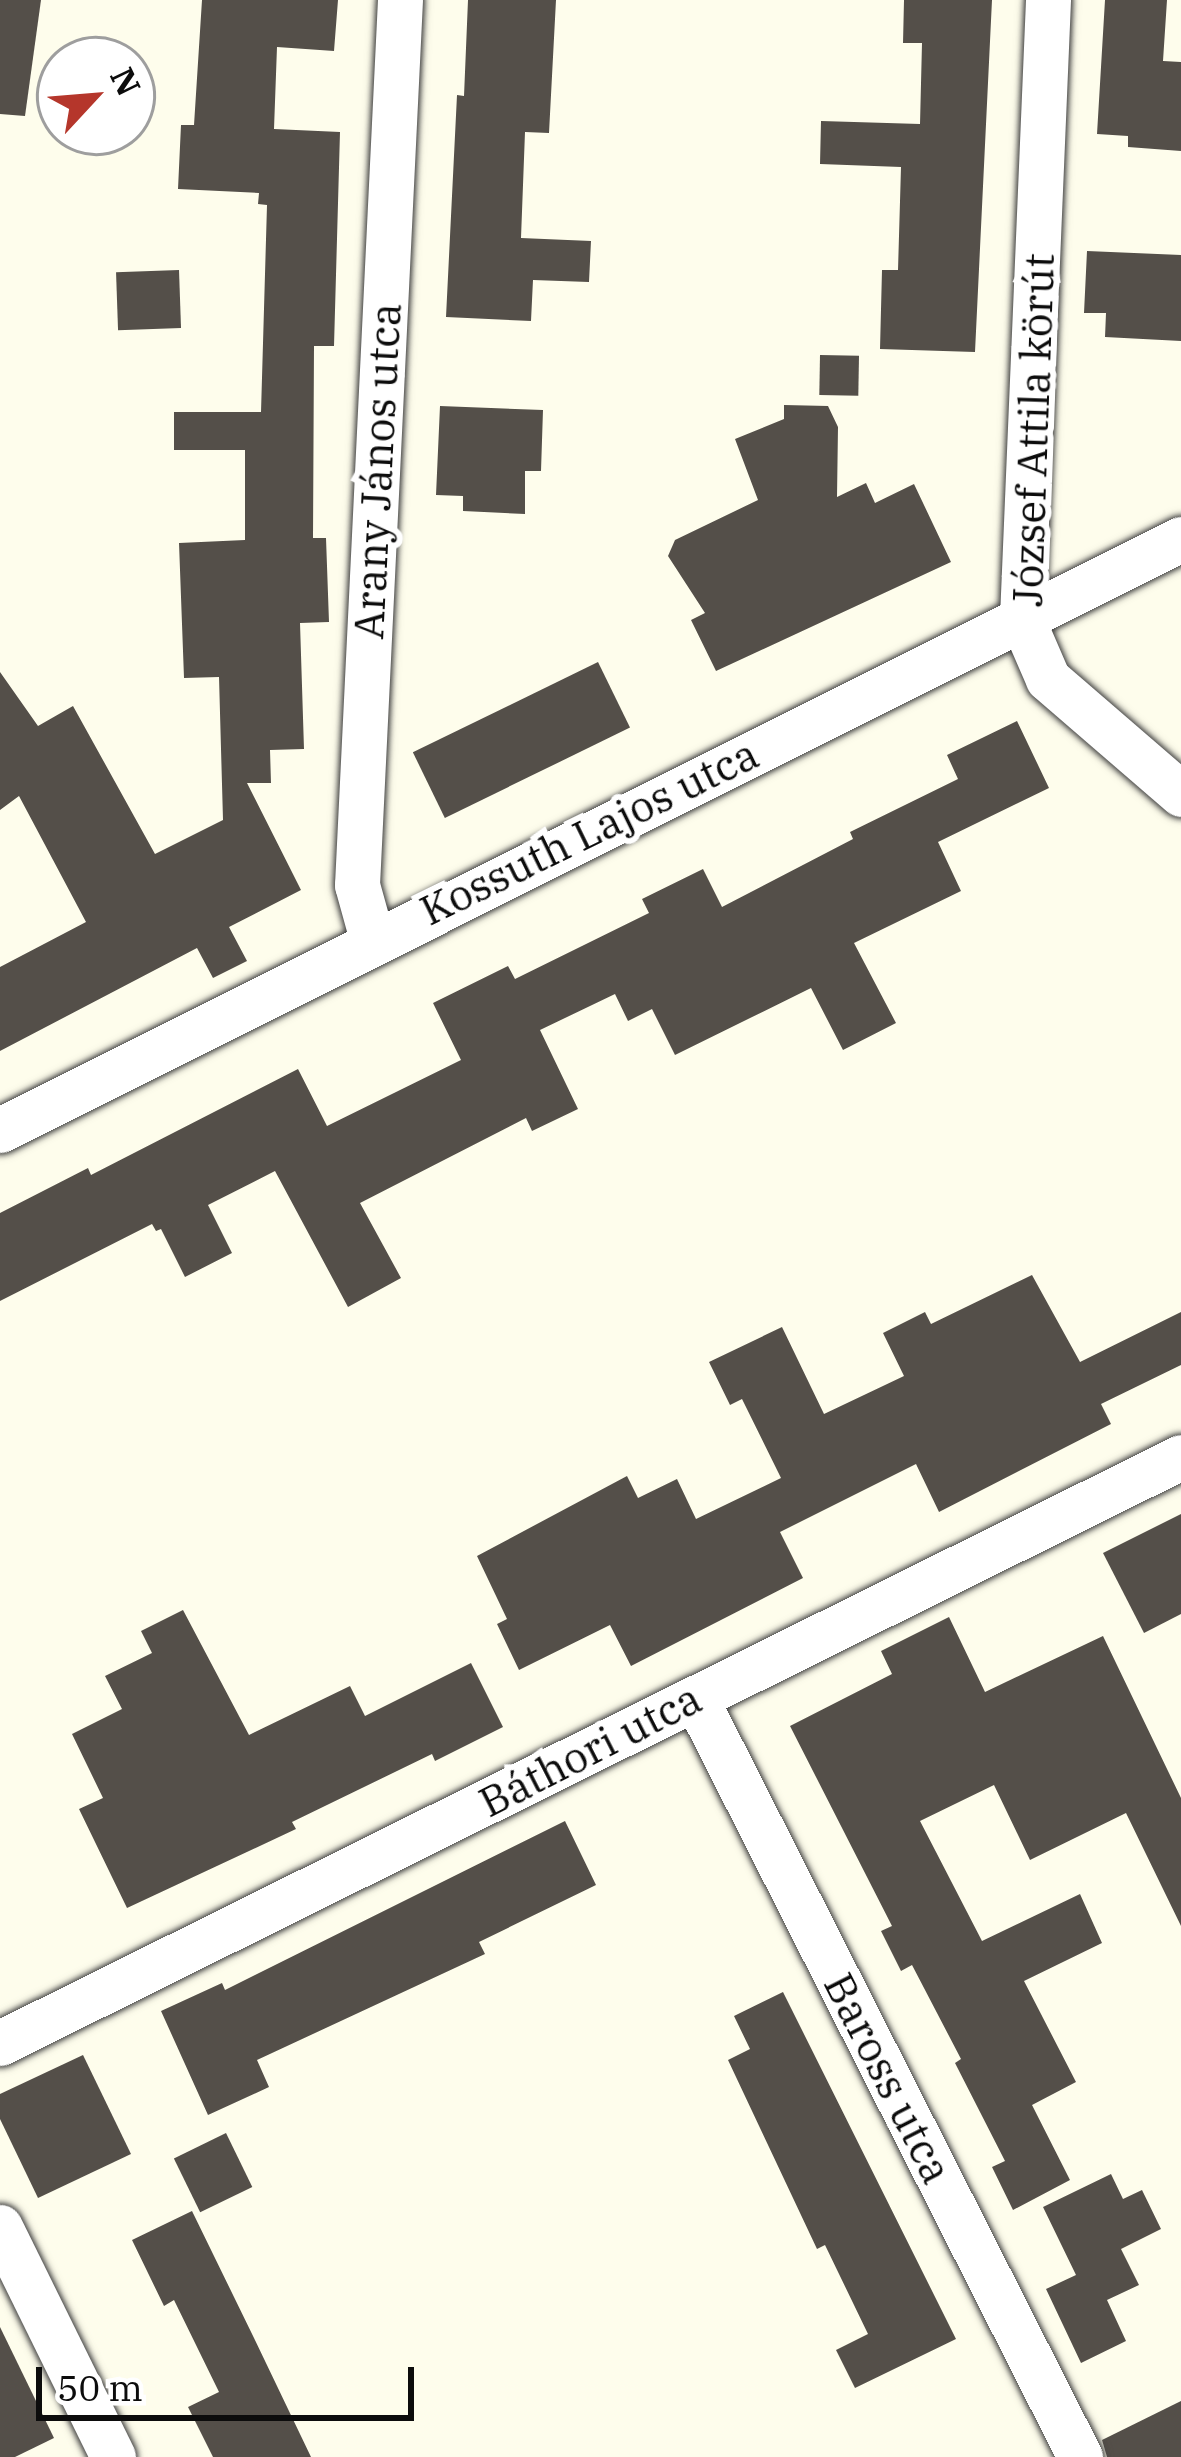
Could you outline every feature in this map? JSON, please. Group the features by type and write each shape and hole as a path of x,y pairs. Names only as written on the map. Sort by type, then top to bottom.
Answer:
{"street":[{"name":"Arany János utca","path":"373,939 357,885 400,0"},
{"name":"József Attila körút","path":"1048,0 1022,619 1048,680 1181,794"},
{"name":"Kossuth Lajos utca","path":"0,1130 373,939 1181,539"},
{"name":"Báthori utca","path":"0,2043 1181,1457"},
{"name":"Baross utca","path":"695,1699 1080,2457"},
{"path":"0,2227 112,2457"}],"building":[{"path":"0,0 41,0 25,116 0,114"},
{"path":"202,0 338,0 334,51 277,47 274,129 340,132 334,346 314,346 313,538 326,538 329,622 300,623 304,749 270,750 271,783 247,783 301,890 229,927 247,961 213,978 197,948 0,1051 0,967 86,922 19,796 0,810 0,672 38,726 73,706 155,854 223,820 219,677 184,678 179,543 245,540 245,450 174,450 174,412 261,412 267,205 258,204 259,193 178,189 181,125 194,125"},
{"path":"468,0 556,0 549,133 525,132 521,238 591,241 589,282 533,280 531,321 446,317 457,95 464,96"},
{"path":"904,0 992,0 975,352 880,349 882,270 898,270 901,167 820,164 821,121 920,124 922,43 903,43"},
{"path":"1105,0 1167,0 1163,61 1181,62 1181,151 1128,147 1128,136 1097,134"},
{"path":"1087,251 1181,255 1181,341 1105,337 1106,313 1084,313"},
{"path":"179,270 181,328 118,330 116,272"},
{"path":"820,355 859,356 858,396 819,395"},
{"path":"784,405 828,406 838,427 837,497 866,483 875,503 914,484 951,562 716,671 691,620 705,613 668,556 675,540 758,500 735,439 784,419"},
{"path":"440,406 543,410 541,471 525,471 525,514 463,511 463,496 436,495"},
{"path":"598,662 630,728 445,818 413,752"},
{"path":"1017,721 1049,788 938,842 961,891 854,943 896,1023 843,1050 811,988 675,1055 652,1009 628,1021 615,994 540,1030 578,1109 532,1131 526,1118 360,1203 401,1278 348,1307 275,1171 208,1205 232,1253 185,1277 161,1229 156,1231 152,1224 0,1301 0,1213 88,1168 91,1175 298,1069 327,1126 461,1060 433,1003 508,966 515,979 649,913 642,899 703,869 722,907 853,839 850,832 958,779 947,755"},
{"path":"1032,1275 1080,1362 1181,1312 1181,1365 1101,1404 1111,1424 939,1512 916,1464 780,1532 803,1578 631,1666 610,1625 519,1670 497,1624 507,1619 477,1556 627,1476 638,1498 677,1479 696,1519 781,1478 742,1399 730,1405 709,1362 782,1327 824,1414 904,1376 883,1333 925,1312 931,1324"},
{"path":"1181,1514 1181,1614 1144,1633 1103,1553"},
{"path":"183,1610 249,1735 350,1686 365,1716 471,1663 503,1727 435,1761 432,1754 292,1822 296,1829 127,1908 79,1809 103,1798 72,1734 122,1709 105,1676 152,1653 141,1631"},
{"path":"949,1617 985,1692 1103,1636 1181,1798 1181,1926 1126,1813 1030,1860 994,1785 920,1821 982,1941 1080,1894 1102,1943 1024,1981 1076,2082 1032,2105 1070,2180 1013,2210 992,2167 1005,2161 955,2063 961,2059 912,1965 901,1971 881,1931 892,1926 790,1726 892,1674 881,1651"},
{"path":"565,1821 596,1885 479,1942 485,1954 257,2060 269,2087 208,2115 161,2011 222,1983 225,1990"},
{"path":"783,1992 956,2339 855,2388 836,2350 868,2334 825,2245 817,2249 728,2060 750,2049 734,2016"},
{"path":"83,2055 131,2154 38,2198 0,2119 0,2094"},
{"path":"226,2133 252,2187 200,2212 174,2158"},
{"path":"1111,2174 1123,2199 1142,2190 1161,2229 1121,2249 1139,2285 1107,2300 1126,2341 1081,2363 1046,2289 1076,2275 1043,2207"},
{"path":"192,2211 311,2457 213,2457 188,2407 219,2392 174,2300 164,2306 132,2240"},
{"path":"0,2327 54,2438 15,2457 0,2457"},
{"path":"1181,2401 1181,2457 1107,2457 1102,2440"}]}
